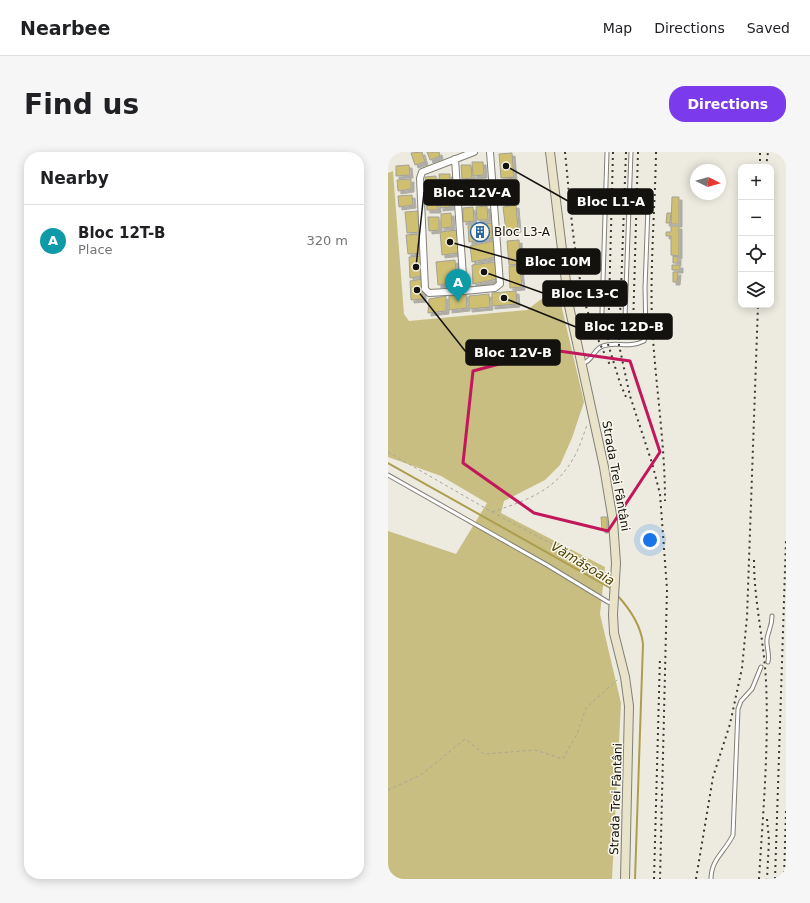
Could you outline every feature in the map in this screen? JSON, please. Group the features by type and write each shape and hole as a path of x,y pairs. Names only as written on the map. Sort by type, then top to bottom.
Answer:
{"main road":[{"name":"Strada Trei Fântâni","path":"550,152 568,299 611,498 616,547 613,601 614,633 625,677 630,730 625,879"}],"street":[{"path":"474,152 422,172 420,178 425,289 429,293 495,288 500,284 490,152"},
{"path":"455,159 464,290"}],"lane":[{"path":"602,313 607,152"},
{"path":"625,318 631,152"},
{"path":"582,364 588,362 601,346 608,344 636,345 644,341 646,334 645,288 648,207"},
{"path":"388,475 608,602 613,601"},
{"path":"768,662 770,654 767,639 772,628 772,616"},
{"path":"711,879 711,870 715,860 728,846 733,835 738,709 741,701 752,689 761,667"}],"path":[{"path":"492,512 520,503 551,488 573,460 588,423 595,421"},
{"path":"388,452 615,583"},
{"path":"388,790 421,775 465,739 484,754 535,750 563,759 577,734 586,708 618,679 625,677"}],"highlighted area":[{"path":"552,350 630,361 660,452 608,531 534,513 463,463 473,371"}],"shaded area":[{"path":"393,171 404,314 409,321 527,310 557,287 584,402 572,438 560,465 545,480 504,501 501,513 605,567 600,614 621,703 612,879 388,879 388,531 456,554 487,503 441,476 388,457 388,173"}],"building":[{"path":"422,152 425,162 415,165 411,153"},
{"path":"427,152 439,152 440,156 430,160"},
{"path":"512,153 514,177 501,178 499,154"},
{"path":"472,162 483,162 484,175 473,176"},
{"path":"409,165 410,175 396,176 396,166"},
{"path":"461,165 471,165 472,178 462,179"},
{"path":"439,174 450,174 450,187 440,188"},
{"path":"436,176 437,190 426,190 425,177"},
{"path":"514,178 516,202 503,203 501,180"},
{"path":"411,179 411,189 398,191 397,180"},
{"path":"440,194 450,194 451,207 440,208"},
{"path":"412,195 413,205 399,207 398,196"},
{"path":"437,196 438,210 427,210 426,197"},
{"path":"672,197 679,197 679,224 671,224"},
{"path":"516,205 518,229 506,231 503,207"},
{"path":"487,206 488,220 477,220 476,207"},
{"path":"473,207 474,221 463,222 463,208"},
{"path":"419,211 421,232 407,233 405,212"},
{"path":"451,213 452,227 441,228 441,214"},
{"path":"667,213 671,213 670,223 666,223"},
{"path":"428,217 439,217 439,230 429,231"},
{"name":"Bloc L3-A","path":"492,223 492,238 469,242 468,226"},
{"path":"671,226 679,226 679,256 671,255 671,236 666,236 666,232 671,232"},
{"path":"458,230 459,253 442,255 440,232"},
{"path":"421,234 422,253 408,254 406,235"},
{"path":"519,240 520,264 509,265 507,241"},
{"path":"494,241 496,257 472,262 470,246"},
{"path":"422,256 422,276 410,278 409,257"},
{"path":"673,256 678,257 678,263 673,263"},
{"path":"455,260 457,282 438,285 436,262"},
{"path":"495,262 497,279 473,284 472,265"},
{"path":"672,265 680,265 680,270 672,270"},
{"path":"509,266 520,266 522,287 510,288"},
{"path":"673,272 678,272 677,282 673,282"},
{"path":"423,279 423,299 411,300 410,281"},
{"path":"516,291 517,304 492,306 492,293"},
{"path":"466,294 467,308 449,310 449,296"},
{"path":"489,294 490,307 469,309 469,296"},
{"path":"446,296 446,311 428,313 429,299"},
{"path":"601,517 607,517 607,530 602,530"}],"waterway":[{"name":"Vămășoaia","path":"388,463 612,589"},
{"name":"Vămășoaia","path":"617,595 634,618 640,631 643,644 635,879"}],"railway":[{"path":"565,152 574,244 580,281 589,316 611,367"},
{"path":"613,152 608,344 626,397"},
{"path":"626,152 619,345 630,396 652,463 660,494 667,589 660,879"},
{"path":"633,328 638,152"},
{"path":"656,152 652,259 652,322 662,434 665,501"},
{"path":"760,152 760,164"},
{"path":"766,164 768,152"},
{"path":"696,879 713,777 730,724 742,668 747,617 758,308"},
{"path":"775,879 786,539"},
{"path":"754,560 754,575 765,666 767,706 765,780 759,879"},
{"path":"654,879 660,657"},
{"path":"784,879 786,810"},
{"path":"767,819 769,840 767,879"}],"place":[{"name":"Bloc L1-A","path":"506,166"},
{"name":"Bloc L3-A","path":"480,232"},
{"name":"Bloc 10M","path":"450,242"},
{"name":"Bloc 12V-A","path":"416,267"},
{"name":"Bloc L3-C","path":"484,272"},
{"name":"Bloc 12V-B","path":"417,290"},
{"name":"Bloc 12D-B","path":"504,298"},
{"name":"Bloc 12T-B","path":"458,302"}]}
